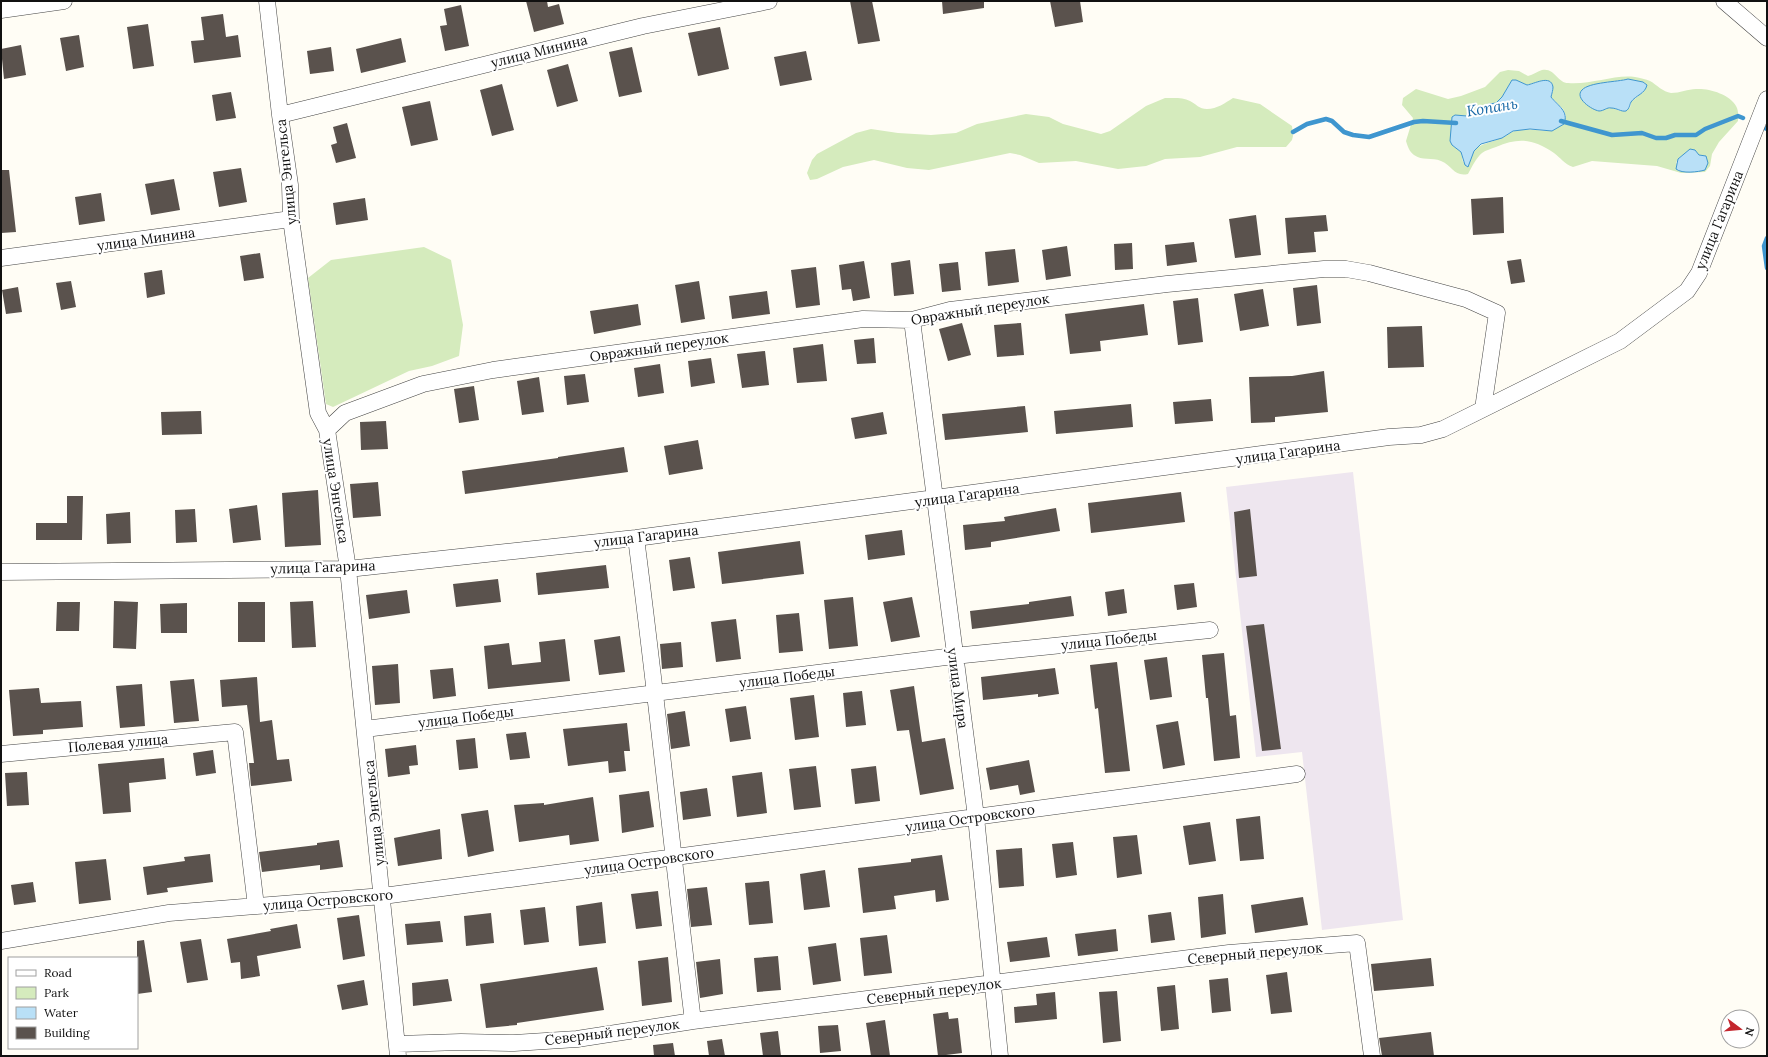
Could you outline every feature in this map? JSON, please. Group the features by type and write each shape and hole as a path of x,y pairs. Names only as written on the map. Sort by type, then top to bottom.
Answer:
{"street":[{"path":"1,10 64,1"},
{"name":"улица Энгельса","path":"267,1 280,115 290,185 291,219 318,413 327,430 348,569 383,896 397,1050"},
{"name":"улица Минина","path":"280,115 643,26 770,1"},
{"path":"1724,1 1767,38"},
{"name":"улица Гагарина","path":"1,572 348,569 636,538 1390,437 1421,435 1443,429 1620,341 1687,290 1699,273 1767,99"},
{"name":"улица Минина","path":"1,258 291,219"},
{"name":"Овражный переулок","path":"327,430 345,413 423,384 493,370 863,319 912,320 950,310 1167,284 1324,269 1346,269 1369,273 1466,299 1497,313 1483,409"},
{"name":"улица Мира","path":"912,320 954,656 976,817 1000,1056"},
{"path":"636,538 656,693 673,858 693,1021"},
{"name":"улица Победы","path":"365,729 954,656 1210,630"},
{"name":"Полевая улица","path":"1,754 235,732 256,906"},
{"name":"улица Островского","path":"1,941 169,913 383,896 1297,774"},
{"name":"Северный переулок","path":"397,1050 461,1042 514,1043 577,1039 693,1021 1229,953 1357,943 1372,1056"}],"shaded area":[{"path":"1353,472 1403,920 1322,930 1302,752 1256,757 1226,487"}],"green space":[{"path":"1508,70 1519,71 1528,76 1546,70 1553,73 1561,81 1568,83 1627,76 1645,79 1671,93 1693,89 1706,90 1729,98 1738,110 1738,121 1719,142 1712,154 1710,166 1705,172 1681,173 1657,166 1592,161 1573,167 1546,148 1526,141 1512,142 1487,150 1476,160 1468,174 1463,175 1456,173 1441,161 1420,158 1412,153 1406,141 1413,118 1402,105 1403,98 1416,89 1448,99 1461,96 1485,87 1500,72","holes":["1628,79 1645,83 1643,92 1631,102 1630,108 1620,111 1611,107 1594,109 1582,100 1594,85","1512,80 1527,85 1544,80 1553,90 1551,97 1563,109 1566,116 1552,131 1527,129 1512,132 1504,137 1477,148 1471,157 1469,164 1463,162 1461,152 1452,145 1451,129 1455,115 1467,116 1489,104 1496,103 1502,97","1690,149 1699,155 1706,156 1703,171 1689,171 1676,163 1678,159"]},
{"path":"1165,98 1184,99 1204,109 1218,107 1233,98 1260,104 1292,126 1292,140 1286,147 1237,147 1200,157 1165,159 1146,166 1118,169 1076,161 1039,163 1020,155 1010,153 929,170 907,168 874,160 843,167 817,179 810,180 807,173 812,160 817,154 856,133 871,129 898,133 931,135 956,133 977,124 1026,114 1049,117 1063,124 1101,134 1110,131 1146,106"},
{"path":"424,247 451,260 463,325 459,356 432,366 409,371 333,407 326,404 308,278 331,260"}],"water":[{"path":"1628,79 1643,82 1647,85 1646,88 1631,102 1626,111 1610,108 1599,111 1588,106 1580,97 1582,90 1591,85"},
{"path":"1512,80 1516,80 1527,85 1546,80 1552,83 1553,88 1551,97 1564,112 1564,124 1552,131 1530,129 1513,131 1502,138 1481,144 1474,151 1468,167 1465,165 1461,152 1452,145 1450,141 1452,117 1455,115 1467,116 1489,104 1496,103 1502,97"},
{"path":"1690,149 1695,150 1699,155 1706,156 1708,163 1705,170 1686,172 1676,169 1678,159"}],"building":[{"path":"526,1 547,1 548,7 559,4 564,24 534,32"},
{"path":"850,1 872,1 880,41 858,44"},
{"path":"942,1 984,1 984,8 943,14"},
{"path":"1050,1 1080,1 1083,22 1055,27"},
{"path":"461,5 469,46 445,51 440,26 447,25 444,9"},
{"path":"223,14 226,37 238,35 241,57 194,63 191,41 204,40 201,17"},
{"path":"148,24 154,66 133,69 127,27"},
{"path":"720,27 729,69 698,76 688,33"},
{"path":"79,35 84,67 66,71 60,38"},
{"path":"401,38 406,62 361,73 356,49"},
{"path":"21,45 26,75 4,79 1,49"},
{"path":"331,47 334,71 310,74 307,51"},
{"path":"632,47 642,92 619,97 609,52"},
{"path":"806,51 812,80 780,86 774,57"},
{"path":"568,64 578,101 557,107 547,70"},
{"path":"502,84 514,130 492,136 480,90"},
{"path":"231,92 236,118 216,121 212,95"},
{"path":"430,101 438,140 411,146 402,107"},
{"path":"347,123 356,158 336,163 331,145 337,143 333,127"},
{"path":"241,168 247,202 219,207 213,172"},
{"path":"1,170 9,170 16,232 1,233"},
{"path":"174,179 180,210 151,215 145,184"},
{"path":"101,193 105,221 79,225 75,197"},
{"path":"1503,197 1504,233 1473,235 1471,199"},
{"path":"365,198 368,220 336,225 333,203"},
{"path":"1256,215 1261,255 1235,258 1229,219"},
{"path":"1326,215 1328,231 1314,232 1316,252 1288,254 1285,218"},
{"path":"1194,242 1197,262 1167,266 1165,245"},
{"path":"1132,243 1133,269 1115,270 1114,244"},
{"path":"1067,246 1071,276 1046,280 1042,250"},
{"path":"1015,249 1019,282 988,286 985,252"},
{"path":"260,253 264,278 244,281 240,256"},
{"path":"1521,259 1525,282 1511,284 1507,261"},
{"path":"910,260 914,294 894,296 891,263"},
{"path":"864,261 870,298 853,301 851,289 842,290 839,265"},
{"path":"958,262 961,290 942,292 939,264"},
{"path":"816,267 820,305 796,308 791,270"},
{"path":"162,270 165,294 147,298 144,273"},
{"path":"71,281 76,307 61,310 56,283"},
{"path":"699,281 705,319 681,323 675,285"},
{"path":"1317,285 1321,323 1297,326 1293,288"},
{"path":"18,287 22,312 6,314 2,290"},
{"path":"1263,289 1269,326 1240,331 1234,294"},
{"path":"767,291 770,314 732,319 729,296"},
{"path":"1198,298 1203,342 1178,345 1173,301"},
{"path":"638,304 641,325 594,334 590,311"},
{"path":"1144,304 1148,335 1100,341 1101,351 1070,354 1065,314"},
{"path":"962,323 971,355 948,361 939,329"},
{"path":"1021,323 1024,355 997,357 994,325"},
{"path":"1422,326 1424,367 1388,368 1387,327"},
{"path":"874,338 876,363 857,364 854,340"},
{"path":"823,344 827,381 797,383 793,348"},
{"path":"765,351 769,385 742,388 737,354"},
{"path":"711,358 715,383 691,387 688,361"},
{"path":"660,364 664,393 638,397 634,368"},
{"path":"1324,371 1328,412 1275,417 1275,422 1251,423 1249,377 1292,376"},
{"path":"585,374 589,402 567,405 564,376"},
{"path":"539,377 544,412 522,415 517,381"},
{"path":"474,386 479,420 459,423 454,389"},
{"path":"1211,399 1213,421 1175,424 1173,402"},
{"path":"1131,404 1133,427 1056,434 1054,411"},
{"path":"1025,406 1028,432 945,440 942,414"},
{"path":"201,411 202,434 162,435 161,412"},
{"path":"883,412 887,434 855,439 851,418"},
{"path":"386,421 388,449 361,450 360,422"},
{"path":"698,440 703,469 669,475 664,446"},
{"path":"624,447 628,472 465,494 462,471 558,458"},
{"path":"378,482 381,516 353,518 350,484"},
{"path":"318,490 321,545 285,547 282,493"},
{"path":"1181,492 1185,522 1091,533 1088,503"},
{"path":"67,496 83,496 82,540 36,540 36,523 67,523"},
{"path":"257,505 261,540 233,543 229,509"},
{"path":"1056,508 1060,531 991,542 991,547 965,550 963,525 1005,521 1004,517"},
{"path":"195,509 197,542 176,543 175,510"},
{"path":"1250,509 1257,576 1239,578 1234,512"},
{"path":"130,512 131,543 107,544 106,514"},
{"path":"902,530 905,555 868,560 865,535"},
{"path":"800,541 804,574 722,584 718,552"},
{"path":"690,557 695,588 673,591 669,560"},
{"path":"606,565 609,588 538,595 536,573"},
{"path":"498,579 501,602 456,607 453,584"},
{"path":"1194,583 1197,607 1177,610 1174,585"},
{"path":"1124,589 1127,613 1108,616 1105,592"},
{"path":"407,590 410,613 369,619 366,595"},
{"path":"1071,596 1074,616 972,629 970,611 1029,604 1029,602"},
{"path":"853,597 858,646 829,649 824,600"},
{"path":"912,597 920,637 891,642 883,602"},
{"path":"114,601 138,602 136,649 113,648"},
{"path":"313,601 316,647 292,648 290,602"},
{"path":"57,602 80,602 79,631 56,631"},
{"path":"238,602 265,602 265,642 238,642"},
{"path":"187,603 187,633 161,633 160,604"},
{"path":"799,613 803,651 779,653 776,615"},
{"path":"736,619 741,659 716,662 711,622"},
{"path":"1264,624 1281,749 1262,751 1246,626"},
{"path":"620,636 625,672 599,675 594,640"},
{"path":"565,639 570,681 488,689 484,646 509,643 512,665 541,662 539,642"},
{"path":"681,642 683,667 662,669 660,644"},
{"path":"1224,653 1230,716 1236,715 1240,758 1214,761 1202,655"},
{"path":"1167,657 1172,697 1150,700 1144,660"},
{"path":"1117,662 1130,771 1105,773 1098,708 1095,709 1090,665"},
{"path":"398,664 400,703 375,705 372,666"},
{"path":"453,668 456,696 433,699 430,670"},
{"path":"1055,668 1059,694 1038,697 1038,694 983,700 981,677"},
{"path":"257,677 260,722 272,720 277,760 289,759 292,781 251,786 249,763 254,763 247,705 222,707 220,680"},
{"path":"194,679 199,721 174,723 170,681"},
{"path":"142,684 145,726 120,728 116,686"},
{"path":"914,686 922,742 945,738 954,789 920,795 909,730 897,731 890,690"},
{"path":"39,688 41,703 81,701 83,727 43,730 43,734 13,736 9,690"},
{"path":"862,691 866,725 846,727 843,693"},
{"path":"814,695 819,737 795,740 790,698"},
{"path":"746,706 751,739 730,742 725,709"},
{"path":"685,711 690,746 671,749 667,714"},
{"path":"1178,721 1185,765 1163,769 1156,725"},
{"path":"627,723 630,751 624,751 626,771 609,773 608,761 568,766 563,729"},
{"path":"526,732 530,758 510,760 506,734"},
{"path":"475,738 478,768 459,770 456,740"},
{"path":"416,745 418,765 409,766 410,774 388,777 385,749"},
{"path":"213,750 216,773 196,776 193,753"},
{"path":"164,758 166,779 129,783 131,812 103,814 98,764"},
{"path":"1029,760 1035,792 1020,795 1018,785 990,790 986,768"},
{"path":"816,766 821,807 794,810 789,769"},
{"path":"876,766 880,801 855,804 851,769"},
{"path":"27,772 29,805 7,806 5,773"},
{"path":"762,772 767,813 737,817 732,776"},
{"path":"707,788 711,816 683,820 680,792"},
{"path":"649,791 654,827 622,833 619,795"},
{"path":"593,797 599,841 570,845 569,835 519,842 514,805 544,803 544,805"},
{"path":"488,810 494,851 468,857 461,814"},
{"path":"1260,816 1264,859 1240,861 1236,819"},
{"path":"1210,822 1216,861 1189,865 1183,826"},
{"path":"440,829 442,859 398,866 394,838"},
{"path":"1137,835 1142,874 1117,878 1113,837"},
{"path":"339,840 343,867 320,870 320,865 262,872 259,852 317,845 317,843"},
{"path":"1073,842 1077,875 1056,878 1052,844"},
{"path":"1022,848 1024,886 999,888 996,850"},
{"path":"210,854 213,882 167,888 168,892 147,895 143,867 185,861 184,857"},
{"path":"942,855 949,900 936,902 935,890 894,896 896,909 863,913 858,868 911,862 911,859"},
{"path":"106,859 111,900 79,904 75,862"},
{"path":"825,870 830,907 804,910 800,874"},
{"path":"769,881 773,923 749,925 745,883"},
{"path":"33,882 36,902 14,905 11,885"},
{"path":"707,887 712,925 691,927 687,889"},
{"path":"658,891 662,926 636,929 631,894"},
{"path":"1223,894 1226,934 1201,938 1198,897"},
{"path":"1303,897 1308,925 1255,933 1251,905"},
{"path":"602,902 606,943 579,946 576,906"},
{"path":"545,907 549,942 524,945 520,910"},
{"path":"1171,912 1175,940 1151,943 1148,915"},
{"path":"491,913 494,943 466,946 464,916"},
{"path":"359,915 365,956 343,960 337,918"},
{"path":"440,921 443,942 407,945 405,924"},
{"path":"297,924 301,948 257,956 260,976 241,979 240,962 231,963 227,939 271,931 270,929"},
{"path":"1116,929 1118,951 1078,956 1075,934"},
{"path":"887,935 892,973 864,976 860,938"},
{"path":"1047,937 1050,957 1010,962 1007,942"},
{"path":"201,939 208,980 187,983 180,942"},
{"path":"144,940 152,992 138,994 137,941"},
{"path":"836,943 841,981 813,985 808,947"},
{"path":"778,956 781,990 757,992 754,958"},
{"path":"668,957 672,1002 642,1006 638,961"},
{"path":"1431,958 1434,986 1374,991 1371,964"},
{"path":"720,959 723,994 700,998 696,962"},
{"path":"597,967 604,1010 517,1023 517,1025 486,1028 480,984"},
{"path":"1287,972 1292,1012 1271,1014 1266,975"},
{"path":"1228,978 1231,1011 1212,1013 1209,980"},
{"path":"448,979 452,1001 413,1006 412,983"},
{"path":"364,980 368,1005 342,1010 337,985"},
{"path":"1175,985 1179,1029 1161,1031 1157,987"},
{"path":"1117,991 1121,1041 1103,1043 1099,992"},
{"path":"1055,992 1057,1019 1015,1023 1014,1007 1037,1005 1036,994"},
{"path":"948,1012 949,1019 958,1018 962,1053 938,1056 933,1014"},
{"path":"885,1020 890,1056 871,1056 866,1023"},
{"path":"838,1025 841,1051 820,1053 818,1026"},
{"path":"778,1031 781,1056 763,1056 760,1033"},
{"path":"1431,1032 1434,1056 1382,1056 1379,1038"},
{"path":"722,1039 725,1056 709,1056 707,1041"},
{"path":"673,1043 675,1056 654,1056 653,1045"}],"waterway":[{"name":"Копань","path":"1561,121 1612,135 1642,133 1656,138 1666,138 1675,135 1696,135 1705,129 1738,116 1743,118"},
{"name":"Копань","path":"1293,132 1307,124 1326,119 1332,121 1344,132 1369,137 1414,122 1423,121 1456,123"},
{"name":"Копань","path":"1759,126 1767,129"},
{"path":"1767,238 1764,246 1767,268"}]}
